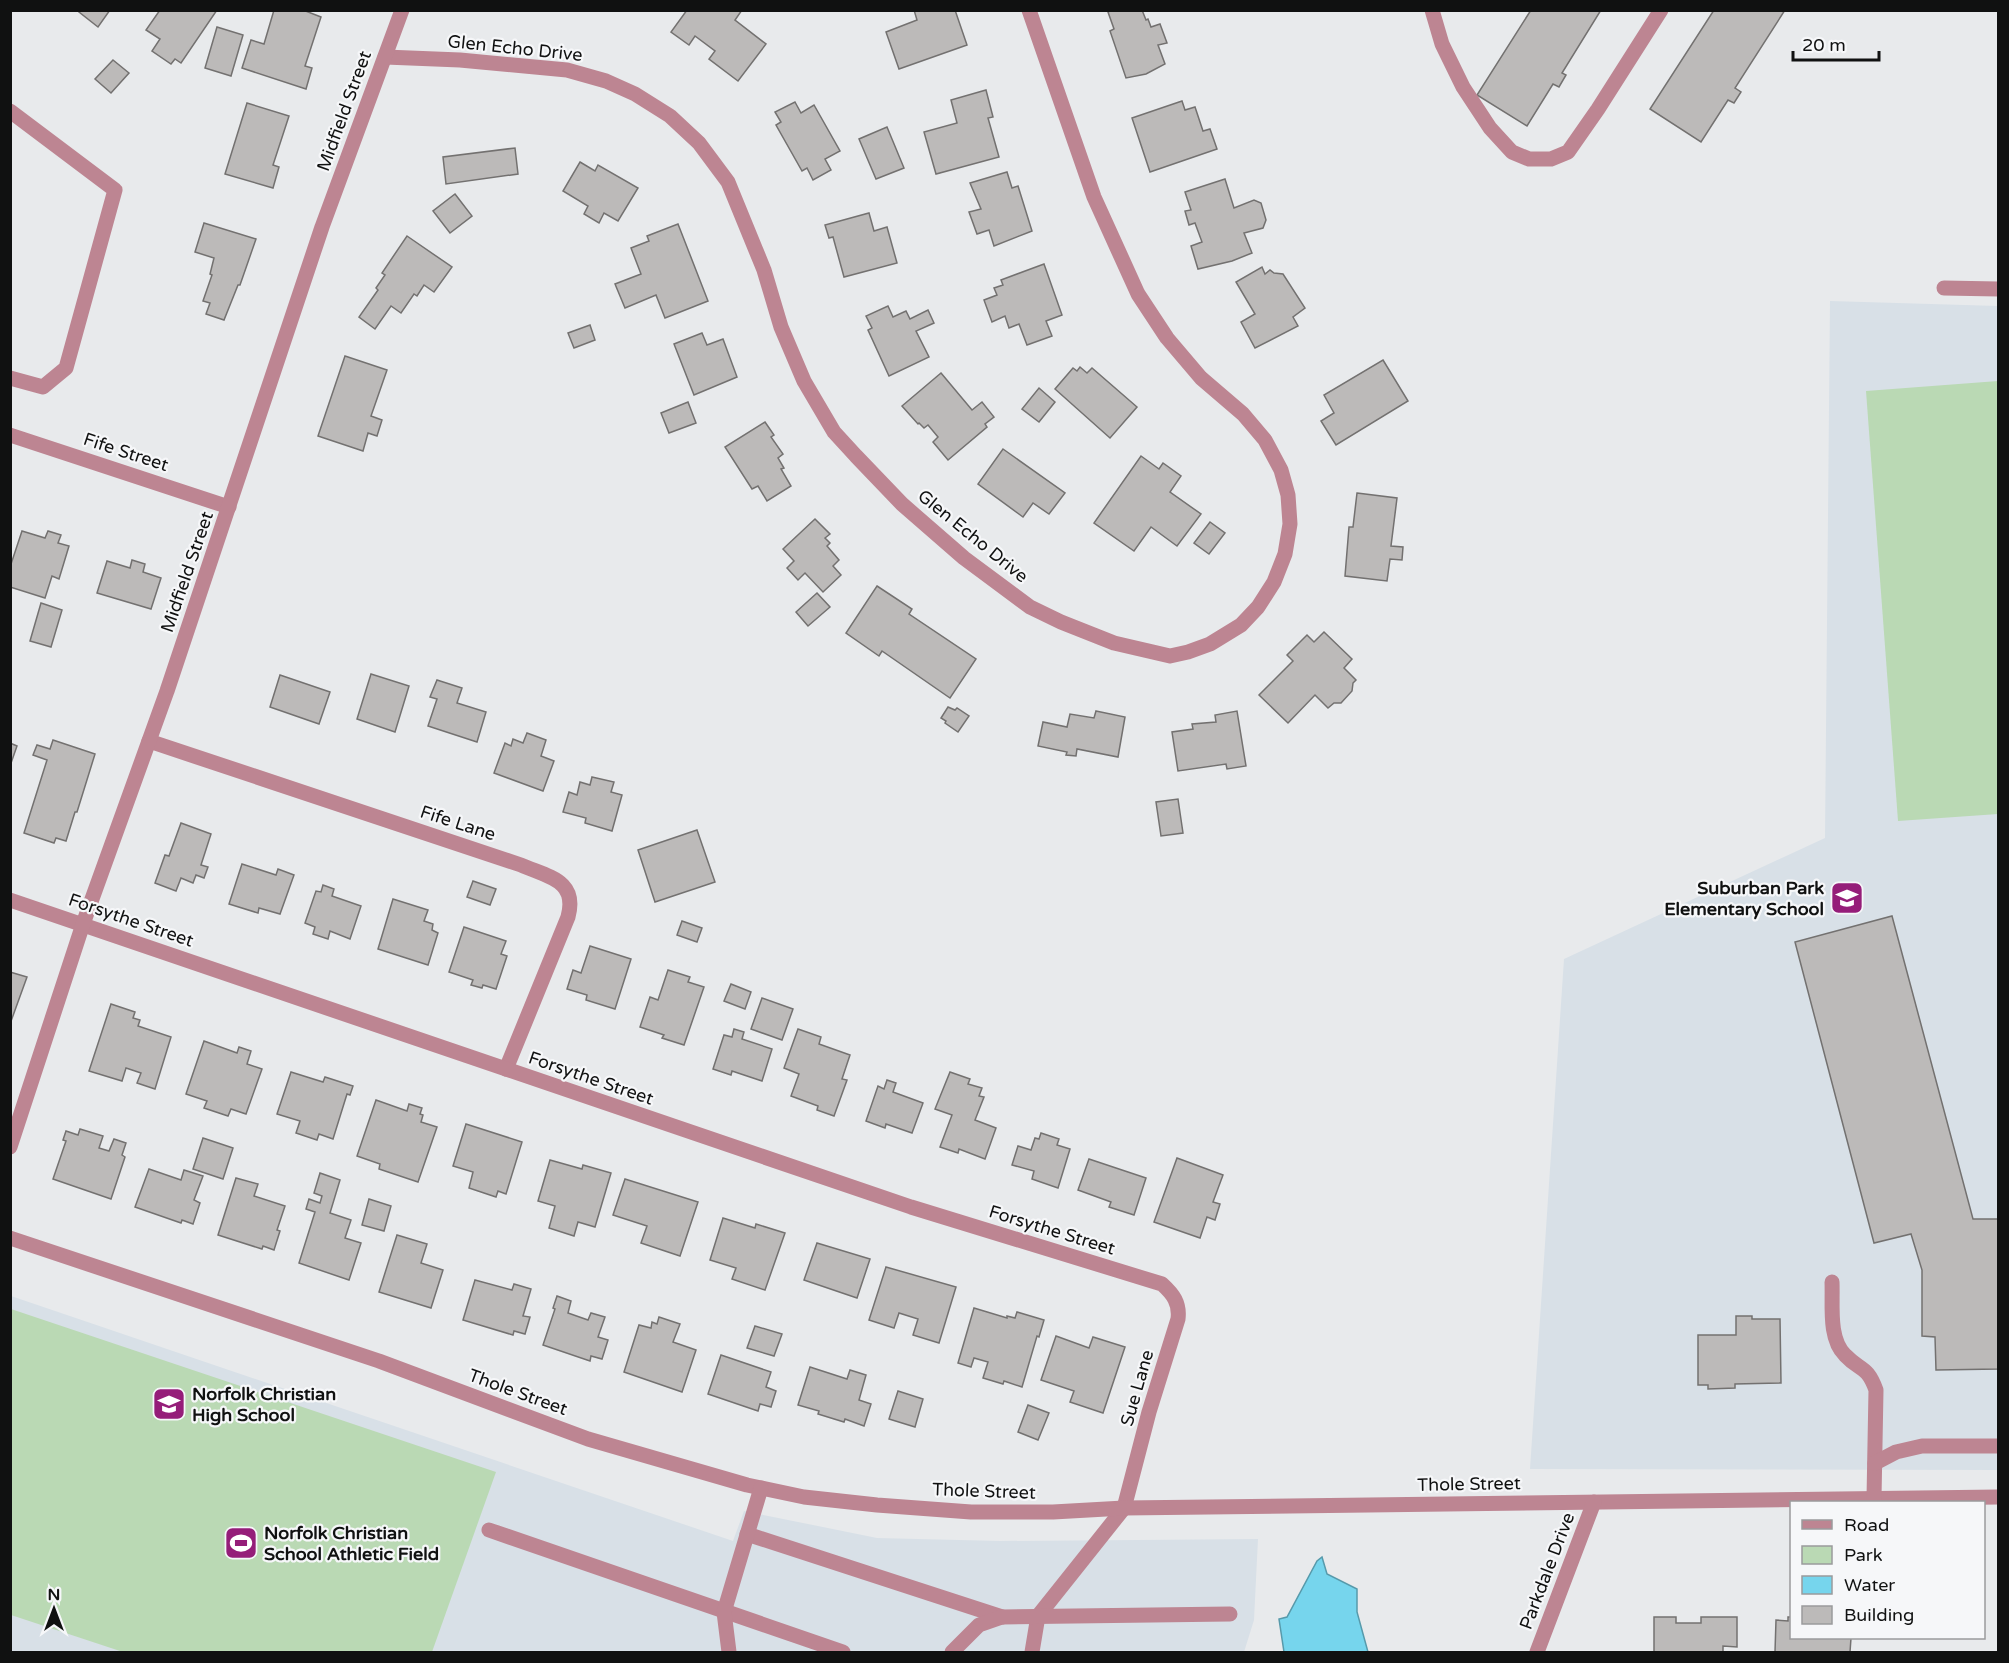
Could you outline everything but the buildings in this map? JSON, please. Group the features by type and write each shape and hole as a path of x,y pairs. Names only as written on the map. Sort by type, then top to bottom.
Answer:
{"street":[{"name":"Midfield Street","path":"10,1147 83,924 149,741 229,507 321,227 402,10"},
{"path":"1432,10 1442,44 1463,87 1490,128 1512,152 1529,159 1551,159 1568,152 1661,10"},
{"name":"Glen Echo Drive","path":"385,57 460,60 567,70 606,81 635,94 670,116 699,143 728,182 764,270 781,327 804,381 834,432 871,472 902,504 964,558 1030,607 1114,643 1170,656 1188,652 1210,644 1240,625 1258,608 1274,582 1285,554 1290,525 1288,495 1281,470 1265,440 1243,414 1201,378 1167,338 1138,294 1094,197 1030,14"},
{"path":"10,111 115,190 66,368 43,387 10,378"},
{"path":"1944,288 1998,289"},
{"name":"Fife Street","path":"10,435 229,507"},
{"name":"Fife Lane","path":"149,741 521,865 562,883 570,894 571,906 568,917 506,1070"},
{"name":"Forsythe Street","path":"10,900 911,1207 1162,1284"},
{"name":"Thole Street","path":"10,1238 379,1361 588,1439 761,1488 825,1500 971,1512 1053,1512 1124,1508 1998,1497"},
{"path":"1832,1282 1836,1340 1845,1355 1862,1367 1872,1378 1876,1390 1874,1498"},
{"name":"Sue Lane","path":"1124,1508 1149,1412 1178,1319 1179,1310 1173,1294 1162,1284"},
{"path":"1875,1463 1896,1452 1922,1446 1998,1446"},
{"path":"729,1653 724,1611 761,1488"},
{"name":"Parkdale Drive","path":"1537,1653 1594,1502"},
{"path":"1032,1653 1038,1616 1124,1508"},
{"path":"489,1530 843,1653"},
{"path":"747,1534 1002,1617"},
{"path":"952,1653 979,1625 1002,1617 1230,1614"}],"shaded area":[{"name":"Suburban Park Elementary School","path":"1830,301 1998,306 1998,1470 1530,1469 1564,959 1825,838"},
{"name":"Norfolk Christian High School","path":"11,1296 733,1541 744,1511 877,1538 1000,1541 1258,1539 1254,1620 1244,1652 11,1652"}],"green space":[{"path":"1998,381 1998,814 1898,821 1866,391"},
{"name":"Norfolk Christian School Athletic Field","path":"11,1309 496,1472 432,1652 123,1652 11,1615"}],"water":[{"path":"1322,1557 1327,1574 1357,1589 1357,1612 1368,1652 1284,1652 1279,1619 1287,1617 1317,1561"}],"place":[{"name":"Suburban Park Elementary School","path":"1847,898"},
{"name":"Norfolk Christian High School","path":"169,1404"},
{"name":"Norfolk Christian School Athletic Field","path":"241,1543"}]}
